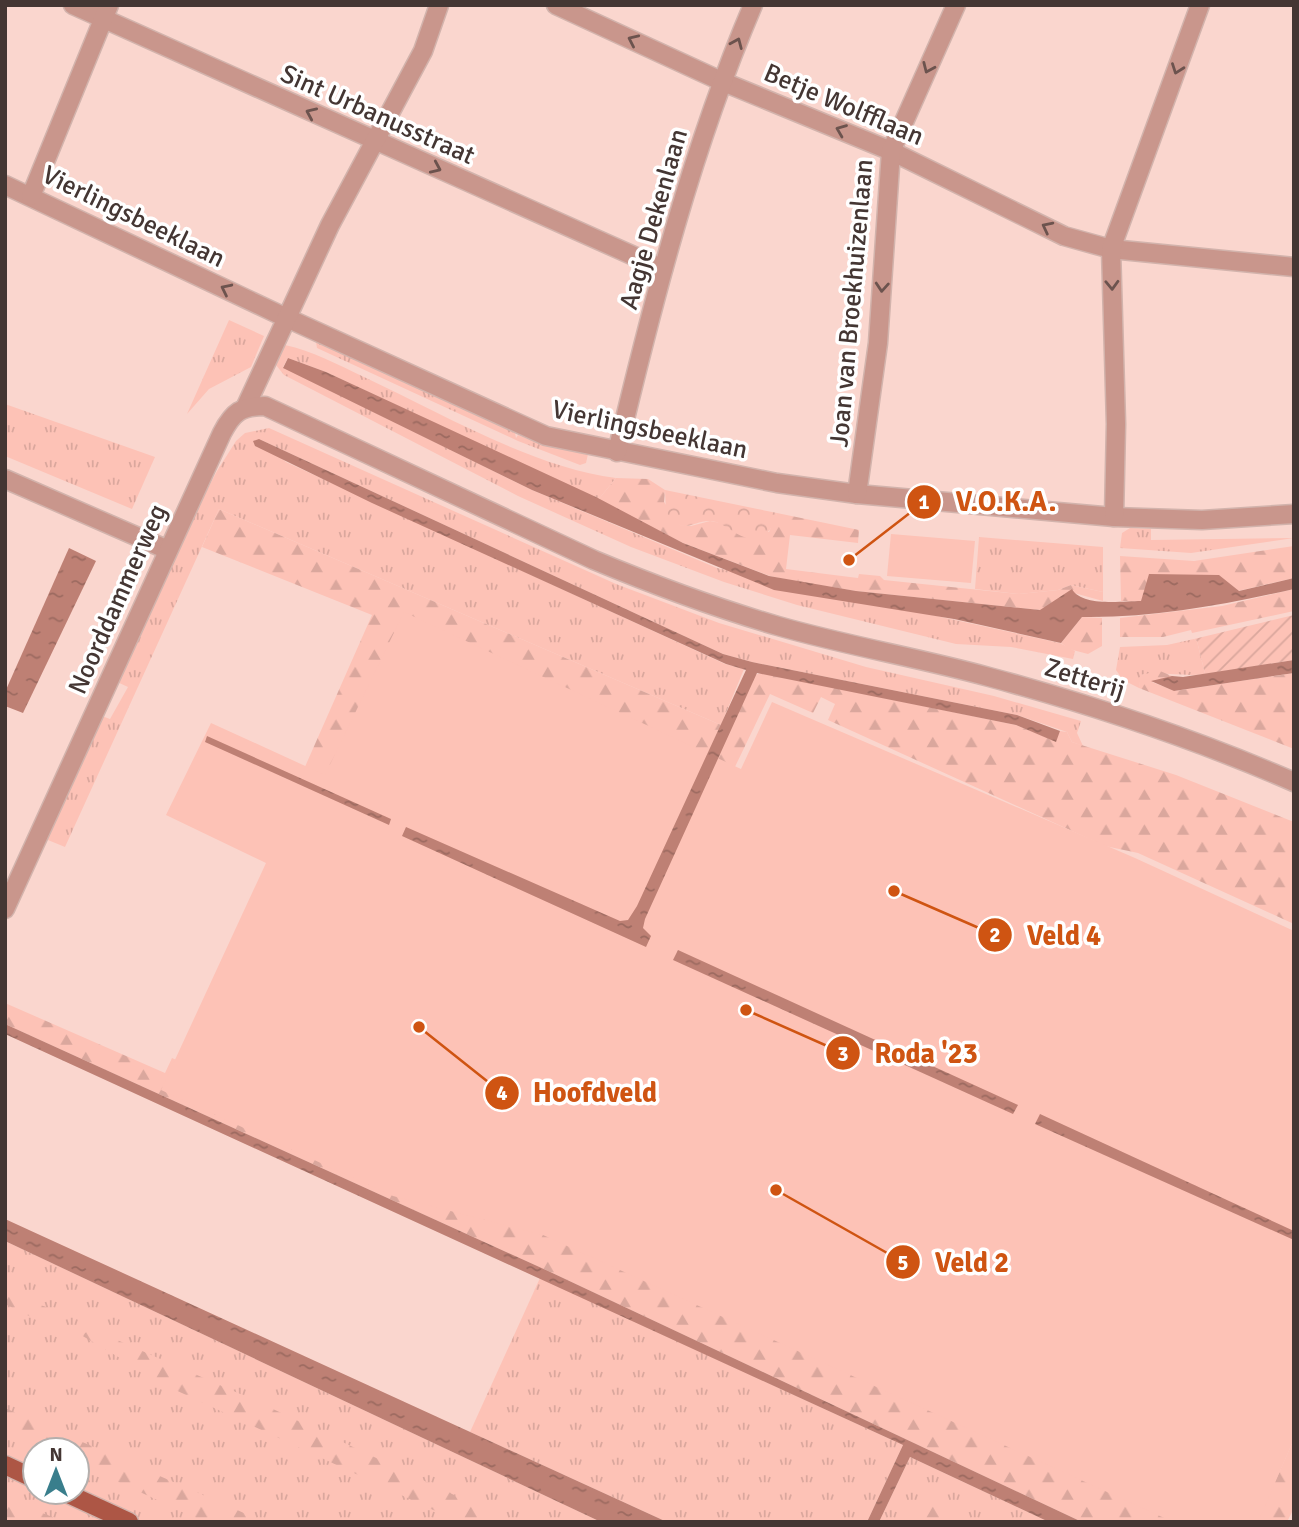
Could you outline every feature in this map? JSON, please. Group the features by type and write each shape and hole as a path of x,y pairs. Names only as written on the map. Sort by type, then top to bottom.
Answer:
{"main road":[{"path":"5,1465 21,1472"},
{"path":"91,1504 129,1522"}],"street":[{"name":"Sint Urbanusstraat","path":"73,5 106,12 373,141 663,269"},
{"name":"Noorddammerweg","path":"5,909 222,433 232,414 247,406 373,141 422,51 439,5"},
{"name":"Betje Wolfflaan","path":"556,5 720,81 891,150 1064,236 1111,250 1294,267"},
{"name":"Aagje Dekenlaan","path":"617,452 663,269 720,81 753,5"},
{"name":"Joan van Broekhuizenlaan","path":"857,494 878,343 891,150 956,5"},
{"path":"1114,517 1116,424 1111,250 1200,5"},
{"path":"31,196 106,12"},
{"name":"Vierlingsbeeklaan","path":"5,184 288,319 546,436 777,483 857,494 1114,517 1202,520 1294,514"},
{"name":"Zetterij","path":"247,406 265,406 637,578 779,626 987,676 1085,705 1219,749 1294,782"},
{"path":"5,479 168,550"}],"green space":[{"path":"229,320 264,336 251,367 209,389 187,414"},
{"path":"316,342 515,433 516,438 518,435 546,446 588,454 586,463 580,465 518,441 317,348"},
{"path":"285,345 335,363 520,451 584,472 616,478 598,500 326,372 288,358 283,367 532,490 717,568 1060,643 1075,651 1073,659 1011,647 956,644 797,605 724,582 631,547 518,496 284,375 276,365"},
{"path":"5,404 155,457 132,509 5,456"},
{"path":"269,428 616,584 719,623 866,667 994,696 1081,721 1077,733 1083,746 1072,742 1067,732 1017,715 723,654 259,439 286,462 725,664 744,669 721,725 219,509 65,847 43,838 99,715 110,719 128,687 115,681 170,560 217,471 236,441 245,433"},
{"path":"616,478 648,479 665,490 664,502 680,525 691,526 710,521 769,532 777,513 859,530 858,543 790,535 786,569 858,578 859,574 880,576 884,580 1019,594 1058,590 1071,585 1103,592 1103,601 1074,593 1072,590 1041,610 856,591 770,576 683,543 598,500"},
{"path":"665,490 777,513 769,531 751,539 716,522 678,525 666,512"},
{"path":"219,509 721,725 673,828 328,791 304,769 372,615 202,547"},
{"path":"1130,528 1151,529 1151,540 1294,538 1191,553 1120,548 1122,533"},
{"path":"891,534 975,541 971,583 887,576"},
{"path":"979,537 1103,547 1103,592 1071,585 1058,590 1019,594 975,589"},
{"path":"1294,546 1294,578 1238,591 1218,575 1141,601 1121,601 1120,556 1194,561"},
{"path":"1294,589 1294,611 1192,633 1191,630 1163,637 1120,637 1120,618 1222,606"},
{"path":"404,612 741,769 772,702 1135,858 1294,931 1294,1439 1258,1522 1173,1522 543,1235 393,1196 161,1090 266,863 166,815 211,723 325,775"},
{"path":"1294,615 1294,660 1205,674 1197,641 1194,639"},
{"path":"1082,617 1102,618 1102,646 1088,654 1069,649 1061,643"},
{"path":"1194,639 1197,641 1205,674 1141,675 1139,688 1123,680 1116,670 1120,647 1167,645"},
{"path":"1160,671 1172,676 1152,682 1175,691 1294,673 1294,749 1139,688 1140,675"},
{"path":"762,673 1016,725 1055,741 1060,731 1067,732 1072,742 1176,775 1294,822 1294,924 1138,853 1105,846 828,720 835,704 821,697 813,713 770,694 659,925 700,798 751,681 754,675"},
{"path":"5,1003 165,1073 172,1058 1201,1522 1082,1522 546,1270 5,1024"},
{"path":"5,1241 601,1522 5,1522"},
{"path":"540,1278 903,1445 867,1522 667,1522 470,1432"},
{"path":"5,1293 58,1311 53,1328 5,1304"},
{"path":"92,1329 254,1400 511,1522 464,1522 444,1515 169,1387 81,1335"},
{"path":"5,1408 69,1436 21,1437 5,1430"},
{"path":"1294,1439 1294,1508 1287,1522 1257,1522"},
{"path":"91,1446 253,1517 271,1522 205,1522 91,1469"},
{"path":"910,1457 1049,1522 879,1522"},
{"path":"5,1498 65,1522 15,1522 5,1518"},
{"path":"923,1498 972,1522 912,1522"}],"water":[{"path":"288,358 326,372 596,497 683,543 769,576 856,591 1040,610 1072,589 1077,595 1093,601 1141,601 1149,574 1219,575 1239,591 1294,578 1294,589 1189,609 1082,617 1061,643 954,619 774,590 532,490 283,368"},
{"path":"259,439 723,654 1017,715 1060,731 1056,742 1016,725 757,673 645,919 643,928 651,936 646,947 402,836 406,827 620,921 628,920 637,906 746,670 726,664 372,503 255,446 253,441"},
{"path":"69,548 96,561 23,713 5,706 5,692"},
{"path":"1294,660 1294,673 1174,691 1151,681 1172,676 1183,677"},
{"path":"207,736 391,819 389,825 205,742"},
{"path":"678,950 1018,1105 1013,1114 673,960"},
{"path":"5,1024 546,1270 1082,1522 1049,1522 910,1457 879,1522 867,1522 903,1445 5,1034"},
{"path":"1040,1114 1294,1231 1294,1240 1035,1124"},
{"path":"5,1219 667,1522 601,1522 5,1241"}],"place":[{"name":"V.O.K.A.","path":"849,560"},
{"name":"Veld 4","path":"894,891"},
{"name":"Roda '23","path":"746,1010"},
{"name":"Hoofdveld","path":"419,1027"},
{"name":"Veld 2","path":"776,1190"}]}
